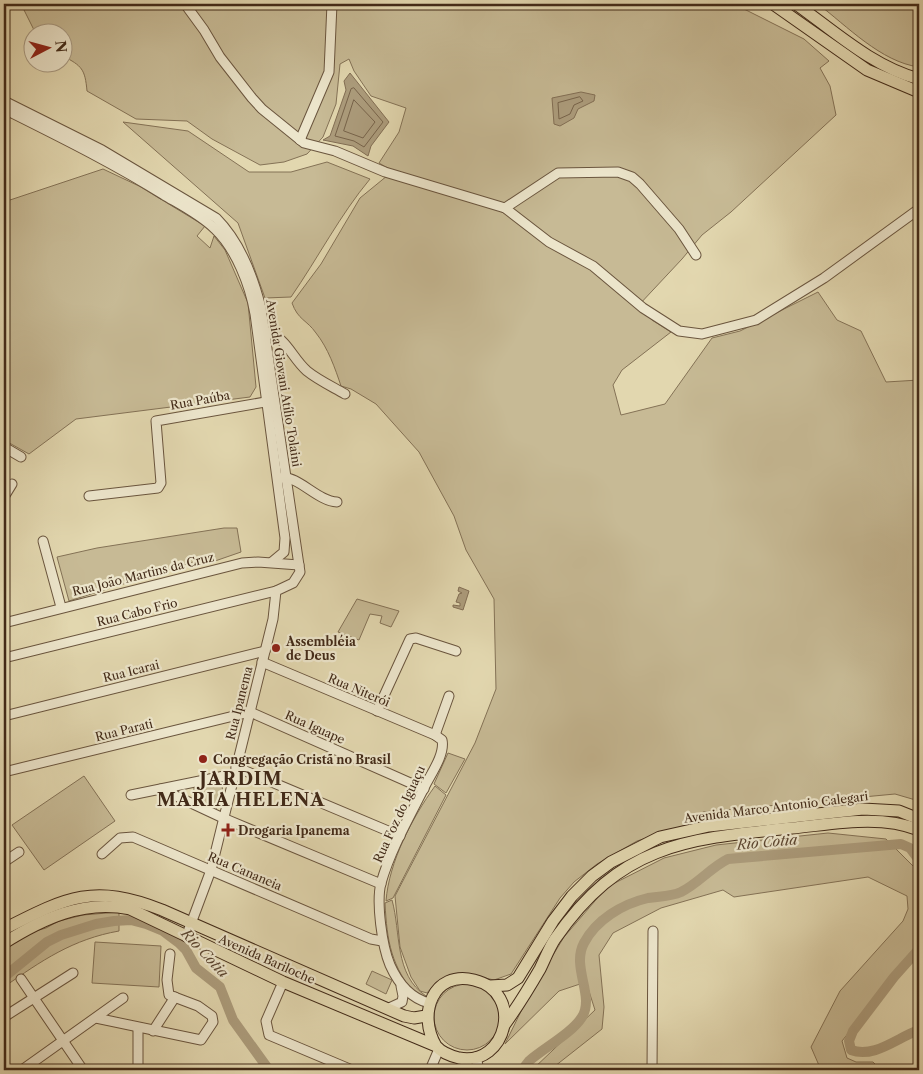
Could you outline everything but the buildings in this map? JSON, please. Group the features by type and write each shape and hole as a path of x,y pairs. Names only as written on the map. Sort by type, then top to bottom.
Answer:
{"main road":[{"path":"773,4 867,70 919,92"},
{"path":"796,4 889,69 919,79"},
{"name":"Avenida Marco Antonio Calegari","path":"490,986 507,985 518,978 553,922 572,896 592,876 612,862 660,837 709,826 863,809 899,812 919,819"},
{"name":"Avenida Marco Antonio Calegari","path":"505,1024 540,970 554,941 578,909 604,882 644,857 662,849 712,837 845,823 878,821 896,823 919,830"},
{"name":"Avenida Bariloche","path":"4,929 54,904 93,894 139,901 409,1017 426,1016"},
{"name":"Avenida Bariloche","path":"4,942 22,931 66,912 102,906 130,909 153,918 186,937 283,982 438,1047"},
{"path":"470,979 490,986 502,1002 505,1024 498,1041 492,1048 476,1057 450,1056 438,1047 428,1028 426,1016 434,994 450,982 470,979"}],"street":[{"path":"185,4 204,30 220,57 252,98 262,109 300,140 308,145 340,152 385,172 505,208 549,242 593,266 665,324 684,332 702,334 756,320 768,314 824,278 919,209"},
{"path":"300,140 329,72 332,4"},
{"name":"Avenida Giovani Atílio Tolaini","path":"4,101 102,150 216,218 232,238 251,275 261,308 270,401"},
{"name":"Avenida Giovani Atílio Tolaini","path":"4,109 106,160 197,215 216,230 234,257 252,299 296,567"},
{"path":"505,208 558,173 618,172 640,184 679,229 696,255"},
{"path":"264,332 273,334 284,341 306,370 345,394"},
{"name":"Rua Paúba","path":"89,496 158,488 161,483 156,421 270,401"},
{"path":"4,447 20,457"},
{"path":"281,478 321,498 337,502"},
{"name":"Avenida Giovani Atílio Tolaini","path":"272,562 281,556 286,546 281,478"},
{"path":"4,497 12,484"},
{"path":"43,541 61,607"},
{"name":"Rua João Martins da Cruz","path":"4,622 242,563 272,562 296,567"},
{"path":"276,591 293,583 296,567"},
{"name":"Rua Ipanema","path":"186,937 211,870 265,651 276,591"},
{"name":"Rua Cabo Frio","path":"4,658 276,591"},
{"path":"377,711 408,642 416,638 456,651"},
{"name":"Rua Icarai","path":"4,716 265,651"},
{"name":"Rua Niterói","path":"262,662 440,737 443,743"},
{"path":"435,735 449,696"},
{"name":"Rua Parati","path":"4,772 250,712"},
{"name":"Rua Iguape","path":"250,712 424,789"},
{"name":"Rua Foz do Iguaçu","path":"429,1004 412,996 400,981 386,955 382,941 381,884 400,836 434,770 443,743"},
{"path":"131,795 190,783 235,770 400,836"},
{"path":"189,802 187,793 190,783"},
{"path":"161,789 223,818 381,884"},
{"name":"Rua Cananeia","path":"102,854 120,838 127,836 364,936 382,941"},
{"path":"4,862 19,852"},
{"path":"652,1070 654,931"},
{"path":"96,1018 199,1040 213,1022 212,1016 198,1006 169,995 167,980 170,954"},
{"path":"4,1017 73,973"},
{"path":"21,980 83,1070"},
{"path":"389,1008 399,1005 403,999 400,981"},
{"path":"283,982 266,1021 269,1035 352,1070"},
{"path":"153,1031 176,997"},
{"path":"22,1070 123,998"},
{"path":"138,1028 138,1070"},
{"path":"430,1070 438,1047"},
{"path":"476,1057 479,1070"}],"shaded area":[{"path":"21,4 734,4 804,39 829,61 820,68 830,86 836,115 731,212 702,235 638,306 652,320 671,332 622,370 613,385 621,415 665,404 712,338 740,331 818,292 837,320 861,331 886,382 919,380 919,801 895,794 703,812 689,824 637,841 597,864 574,882 560,898 511,974 494,980 468,974 448,976 436,982 427,993 420,991 411,977 400,947 395,896 475,743 496,689 494,599 466,550 454,516 419,452 376,404 351,389 341,386 334,365 324,345 313,329 300,317 292,303 321,264 360,198 393,171 379,163 399,132 406,108 371,96 354,71 349,59 340,64 336,104 323,137 307,154 284,162 260,165 212,139 187,121 136,119 87,91 84,73 72,62 72,22 30,22"},
{"path":"818,4 919,4 919,67 905,64 878,51"},
{"path":"123,122 188,131 249,172 291,172 327,162 370,179 349,207 291,297 265,298 238,223"},
{"path":"103,169 139,186 205,226 197,236 210,248 214,236 225,250 248,303 256,387 250,397 76,419 29,454 4,440 4,202"},
{"path":"224,528 237,528 241,552 215,561 203,559 69,601 57,557 97,548"},
{"path":"357,599 399,611 391,627 380,623 382,616 370,614 359,640 338,632"},
{"path":"448,753 465,759 446,793 434,784"},
{"path":"84,776 115,821 44,870 12,825"},
{"path":"220,780 222,795 219,806 216,809 200,805 193,796 194,788 201,784"},
{"path":"435,786 446,795 393,898 386,901 392,871 403,841 418,812"},
{"path":"828,833 886,839 919,872 919,945 842,1041 847,1058 856,1062 873,1062 881,1070 821,1070 811,1047 840,991 903,921 908,909 907,896 868,877 734,897 723,890 661,908 613,933 599,955 604,1007 602,1029 550,1070 532,1070 595,1010 586,982 559,991 505,1044 530,993 564,937 607,887 664,858 716,845"},
{"path":"392,900 400,952 408,977 426,996 417,997 408,986 392,953 387,930 385,903"},
{"path":"119,912 119,931 72,945 31,968 4,987 4,949 25,934 46,928 59,921 83,915"},
{"path":"95,942 161,946 159,987 92,983"},
{"path":"372,971 392,980 386,994 366,984"},
{"path":"460,984 474,984 486,989 495,998 500,1010 498,1030 491,1041 474,1050 460,1050 448,1045 439,1036 434,1024 434,1010 439,998 448,989"}],"water":[{"path":"350,73 389,122 371,146 368,156 353,146 323,140 330,136 346,90 344,81"},
{"path":"581,92 595,95 594,101 578,109 574,118 560,126 554,124 552,98"},
{"path":"459,587 469,591 463,610 453,607 453,605 460,606 460,603 456,602 459,594 462,593 458,591"}],"waterway":[{"name":"Rio Cotia","path":"522,1070 529,1061 565,1035 582,1017 586,1000 580,962 584,943 595,927 619,909 648,898 677,894 728,859 901,844 910,848 919,860"},
{"name":"Rio Cotia","path":"4,977 47,942 61,935 96,924 114,921 131,920 146,924 163,931 179,943 186,950 196,968 220,987 233,1020 269,1070"},
{"name":"Rio Cotia","path":"919,949 894,977 853,1031 849,1041 851,1050 868,1052 886,1046 919,1030"}],"place":[{"name":"Assembléia de Deus","path":"276,648"},
{"name":"Congregação Cristã no Brasil","path":"203,759"},
{"name":"Drogaria Ipanema","path":"228,830"}],"district":[{"name":"JARDIM MARIA HELENA","path":"241,790"}]}
